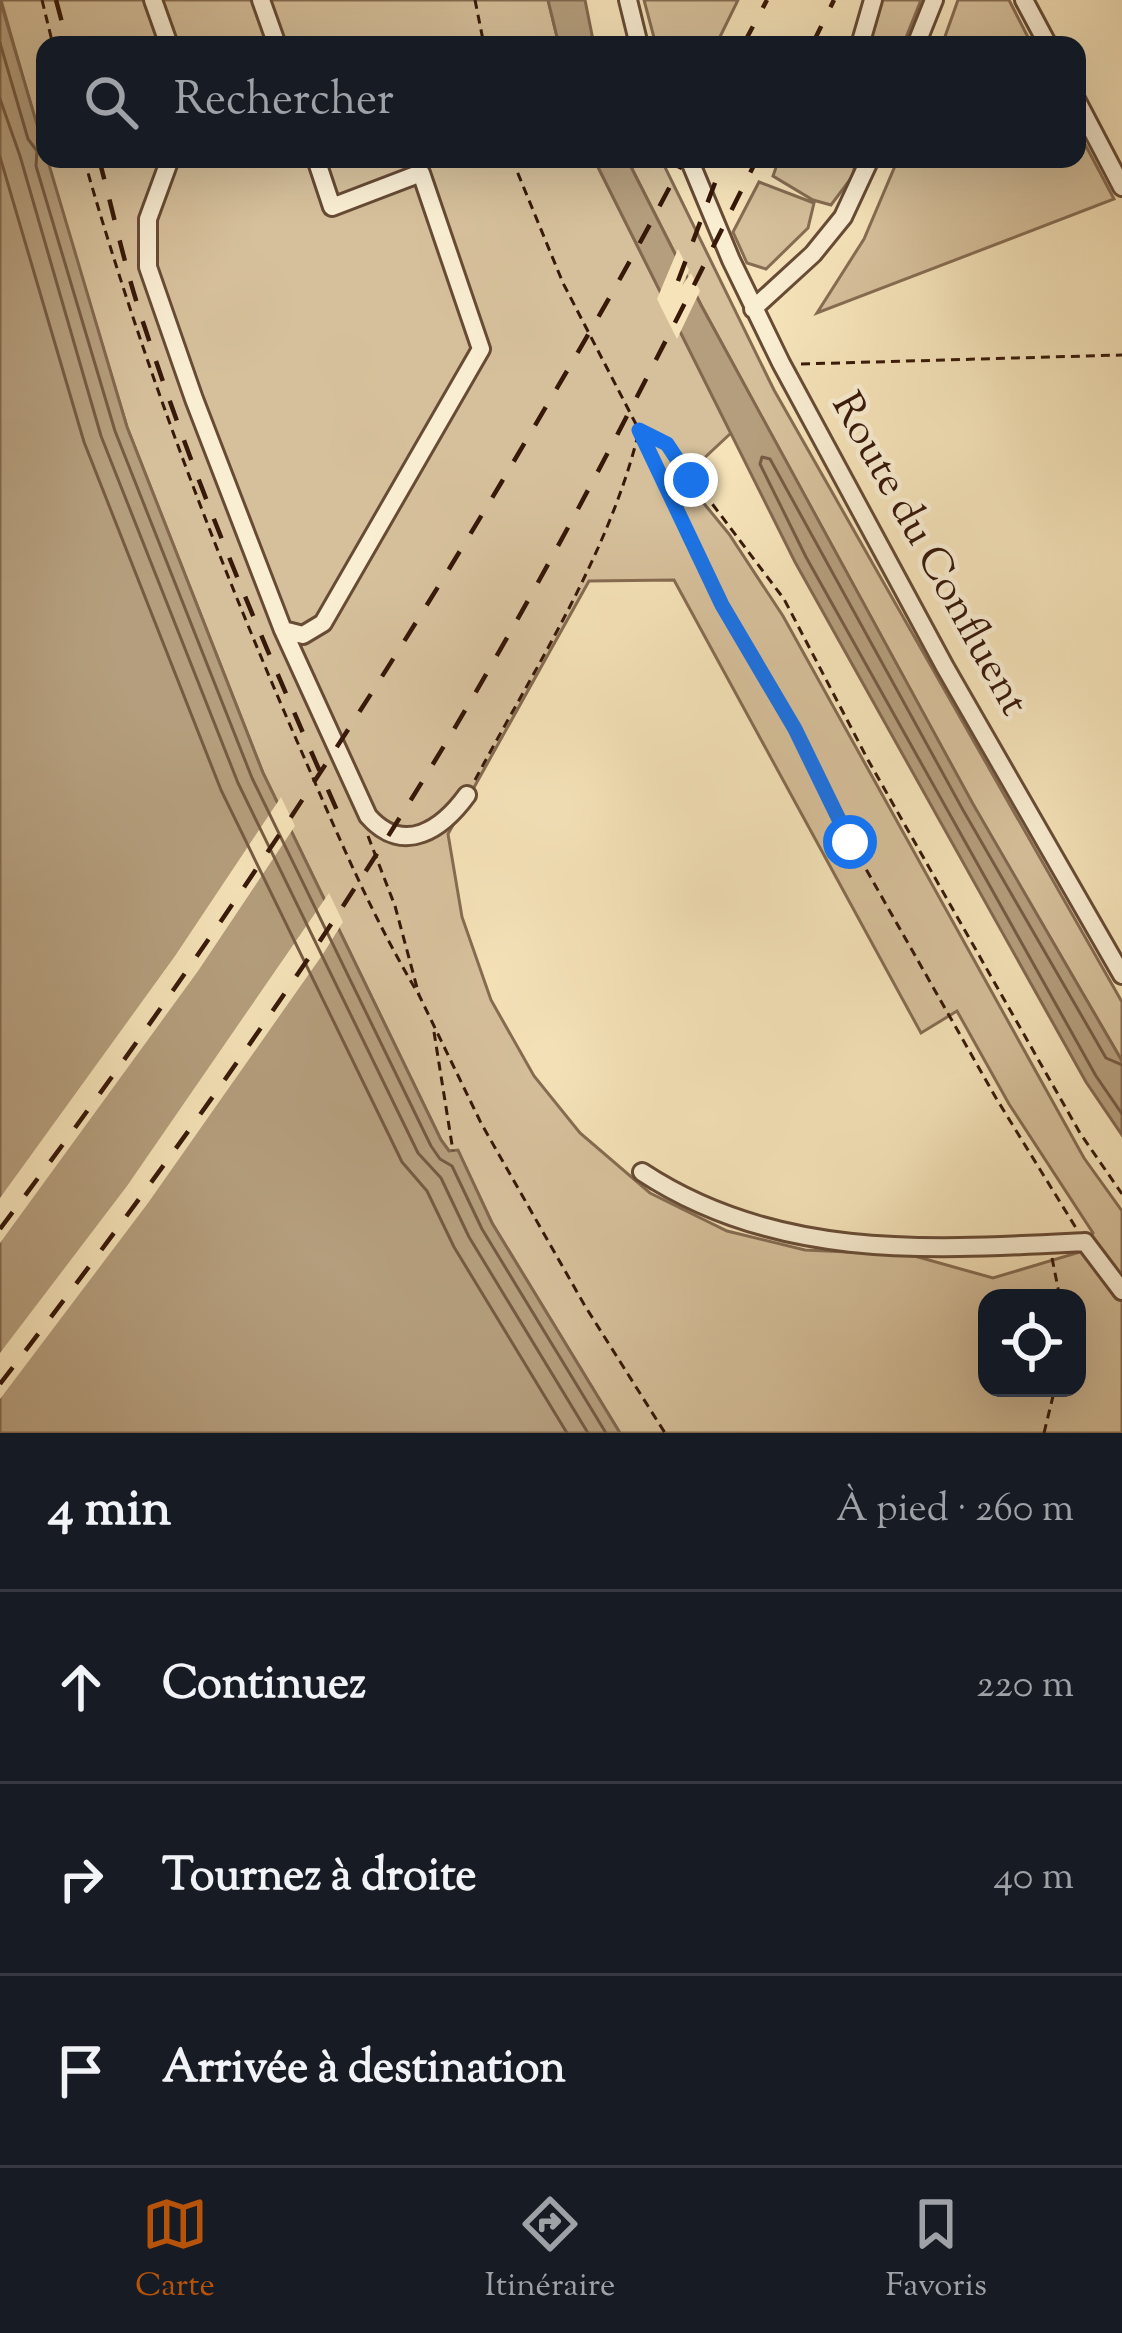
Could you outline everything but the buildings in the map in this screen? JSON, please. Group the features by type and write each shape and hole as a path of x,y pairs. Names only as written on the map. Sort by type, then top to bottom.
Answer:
{"street":[{"path":"153,0 166,36"},
{"path":"261,0 274,36"},
{"path":"628,0 637,36"},
{"path":"863,36 873,0"},
{"path":"920,36 934,0"},
{"path":"1024,0 1043,36"},
{"path":"1086,118 1122,187"},
{"path":"167,168 148,219 148,267 283,630 368,816 377,826 403,835 425,833 447,822 467,794"},
{"path":"283,630 303,635 322,623 482,349 422,173 332,207 319,168"},
{"name":"Route du Confluent","path":"693,168 752,308 781,363 945,667 1122,975"},
{"path":"752,308 813,254 843,217 866,168"},
{"path":"642,1172 729,1218 773,1232 967,1249 1085,1242 1122,1292"}],"path":[{"path":"42,0 50,36"},
{"path":"475,0 482,36"},
{"path":"87,168 111,252 206,520 332,820 481,1123 573,1286 665,1433"},
{"path":"516,168 563,284 722,605 795,729 850,842 996,1098 1085,1242"},
{"path":"781,363 1122,355"},
{"path":"467,794 581,582 631,464 639,430"},
{"path":"639,430 667,444 784,599 868,760 1068,1113 1122,1194"},
{"path":"368,816 368,835 409,951 419,995"},
{"path":"433,1024 453,1151"},
{"path":"1049,1244 1058,1289"},
{"path":"1044,1433 1053,1397"}],"shaded area":[{"path":"1,0 548,0 557,36 36,36 36,123"},
{"path":"644,0 738,0 720,36 654,36"},
{"path":"878,0 921,0 907,36 868,36"},
{"path":"958,0 1009,0 1027,36 945,36"},
{"path":"1086,146 1114,199 817,313 864,239 894,168 1086,168"},
{"path":"49,168 598,168 731,433 683,478 729,534 783,616 1084,1158 1122,1211 1122,1433 620,1433 492,1223 458,1151 449,1151 263,773 127,427","holes":["674,580 921,1033 957,1011 1009,1104 1093,1233 1080,1252 993,1278 911,1255 805,1250 727,1231 650,1193 580,1133 534,1076 491,1000 462,917 448,834 589,581"]},
{"path":"632,168 665,168 774,390 1122,1002 1122,1061 973,805"},
{"path":"776,168 854,168 831,205 773,176"},
{"path":"759,182 814,203 808,228 766,269 747,263 733,232"}],"water":[{"path":"0,0 36,121 36,168 50,168 127,427 263,773 441,1140 449,1151 458,1150 492,1223 620,1433 0,1433"},
{"path":"548,0 585,0 592,36 557,36"},
{"path":"598,168 632,168 701,305 973,804 1122,1061 1122,1135 1086,1082 795,562"}],"pier":[{"path":"678,249 689,270 682,286 691,273 700,291 677,339 657,299"},
{"path":"281,797 295,826 198,971 0,1243 0,1198 175,956"},
{"path":"329,893 343,922 323,954 148,1203 0,1399 0,1353 127,1186"}],"railway":[{"path":"56,0 66,36"},
{"path":"748,36 767,0"},
{"path":"816,36 834,0"},
{"path":"101,168 138,307 189,454 343,824"},
{"path":"0,1229 197,956 383,675 572,363 679,168"},
{"path":"678,281 721,168"},
{"path":"0,1384 218,1089 422,782 554,553 752,168"}],"route":[{"path":"691,480 667,444 639,430 722,605 795,729 850,842"}]}
